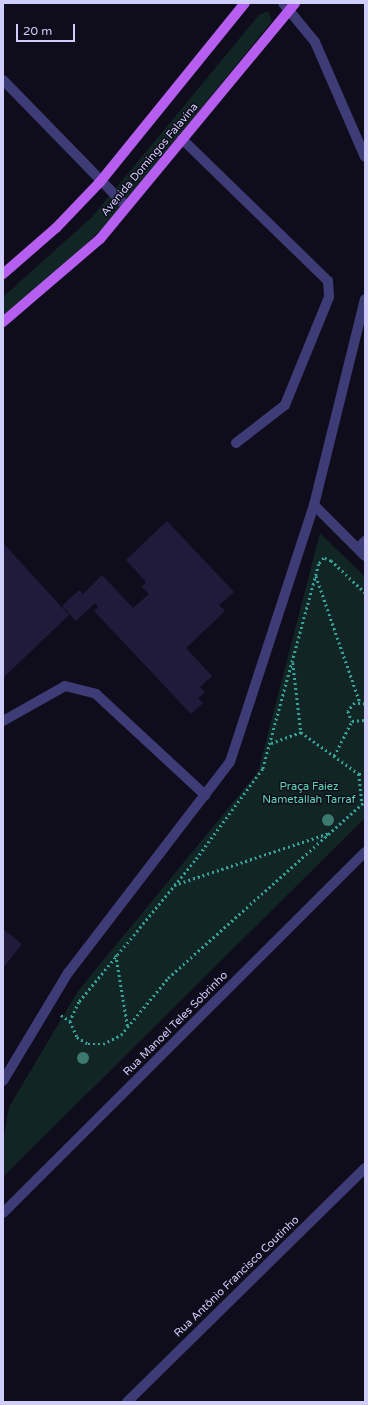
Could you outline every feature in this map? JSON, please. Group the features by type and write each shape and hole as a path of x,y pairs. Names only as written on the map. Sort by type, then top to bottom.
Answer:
{"main road":[{"path":"3,274 56,228 100,182 245,3"},
{"name":"Avenida Domingos Falavina","path":"6,320 100,239 289,5"}],"street":[{"path":"289,5 315,42 365,157"},
{"path":"3,80 100,182 126,206"},
{"path":"182,139 328,281 330,297 285,406 236,443"},
{"path":"3,1081 68,973 230,762 314,505 365,299"},
{"path":"314,505 363,548"},
{"path":"3,721 65,686 96,694 205,795"},
{"name":"Rua Manoel Teles Sobrinho","path":"3,1214 365,852"},
{"name":"Rua Antônio Francisco Coutinho","path":"127,1402 365,1168"}],"path":[{"path":"365,593 332,561 324,558 316,576 263,769 249,792 116,954 79,1002 70,1021 77,1037 88,1044 103,1044 121,1036 168,978 365,801"},
{"path":"316,576 360,702 365,704"},
{"path":"293,661 301,732 359,774 365,774"},
{"path":"334,756 352,721 348,711 360,702"},
{"path":"352,721 365,720"},
{"path":"271,743 301,732"},
{"path":"359,774 362,804"},
{"path":"174,885 331,832"},
{"path":"116,954 128,1028"}],"green space":[{"path":"268,11 272,21 112,218 65,266 3,317 3,297 92,217 259,15"},
{"name":"Praça Faiez Nametallah Tarraf","path":"320,533 365,577 365,818 3,1177 3,1142 9,1107 78,991 258,772"}],"building":[{"path":"167,521 234,592 219,605 225,611 186,648 212,676 200,687 205,692 198,698 203,703 191,714 94,611 98,607 95,603 76,621 62,606 79,590 83,594 102,575 133,608 149,594 142,587 146,582 126,560"},
{"path":"3,543 69,615 3,678"},
{"path":"3,929 22,944 3,968"}]}
